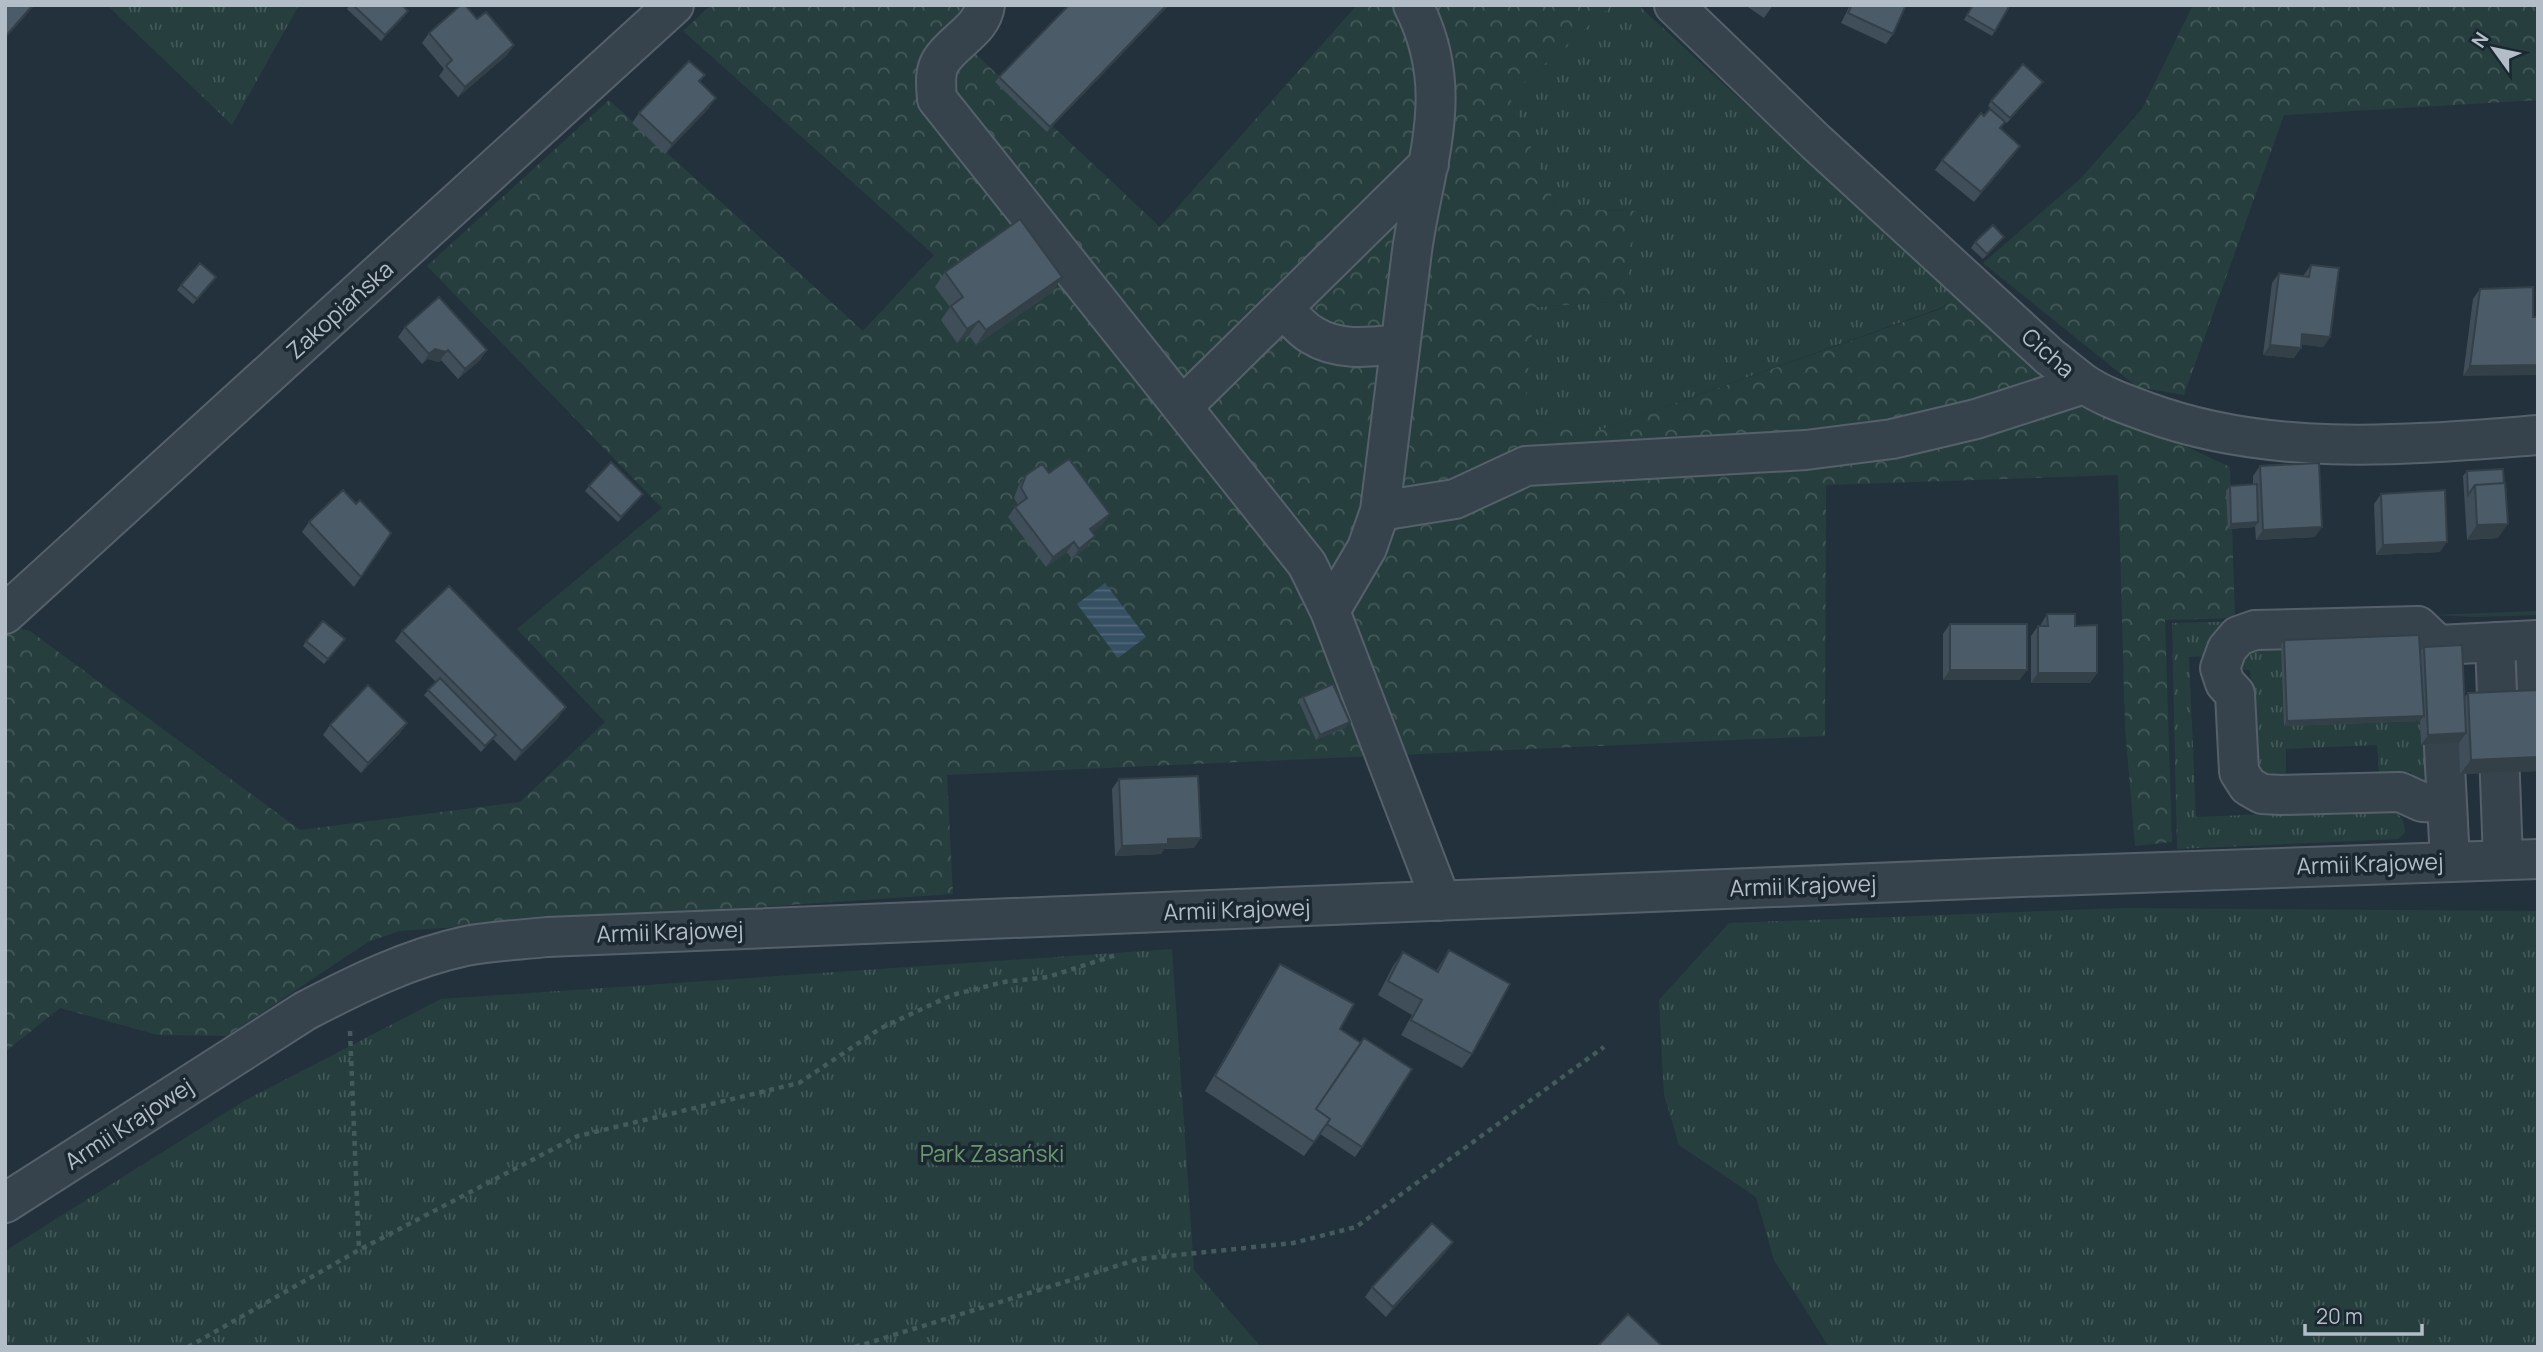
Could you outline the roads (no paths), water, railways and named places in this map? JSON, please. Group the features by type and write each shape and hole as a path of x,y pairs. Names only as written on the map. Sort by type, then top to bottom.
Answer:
{"street":[{"name":"Zakopiańska","path":"5,614 674,5"},
{"path":"985,5 977,24 941,61 935,79 937,99 1307,564 1330,611 1441,901"},
{"path":"1330,611 1367,548 1380,511 1413,247 1434,139 1436,93 1431,54 1413,5"},
{"name":"Cicha","path":"1674,5 1816,142 2050,357 2084,384 2121,403 2198,429 2277,442 2328,445 2427,443 2538,435"},
{"path":"1182,407 1429,163"},
{"path":"1283,308 1311,335 1335,345 1364,348 1400,344"},
{"path":"1380,511 1455,499 1526,466 1806,450 1892,439 1976,419 2084,384"},
{"path":"2447,803 2423,802 2400,792 2281,795 2262,794 2248,786 2239,772 2235,694 2225,683 2220,668 2227,649 2238,636 2255,630 2418,626 2438,645 2447,803 2450,862"},
{"path":"2438,645 2536,640 2538,713"},
{"path":"2496,642 2520,859"},
{"name":"Armii Krajowej","path":"5,1203 305,1011 348,988 409,963 466,946 547,937 2520,859"}],"water":[{"path":"1105,583 1146,637 1118,658 1077,604"}],"park label":[{"name":"Park Zasański","path":"992,1154"}]}
